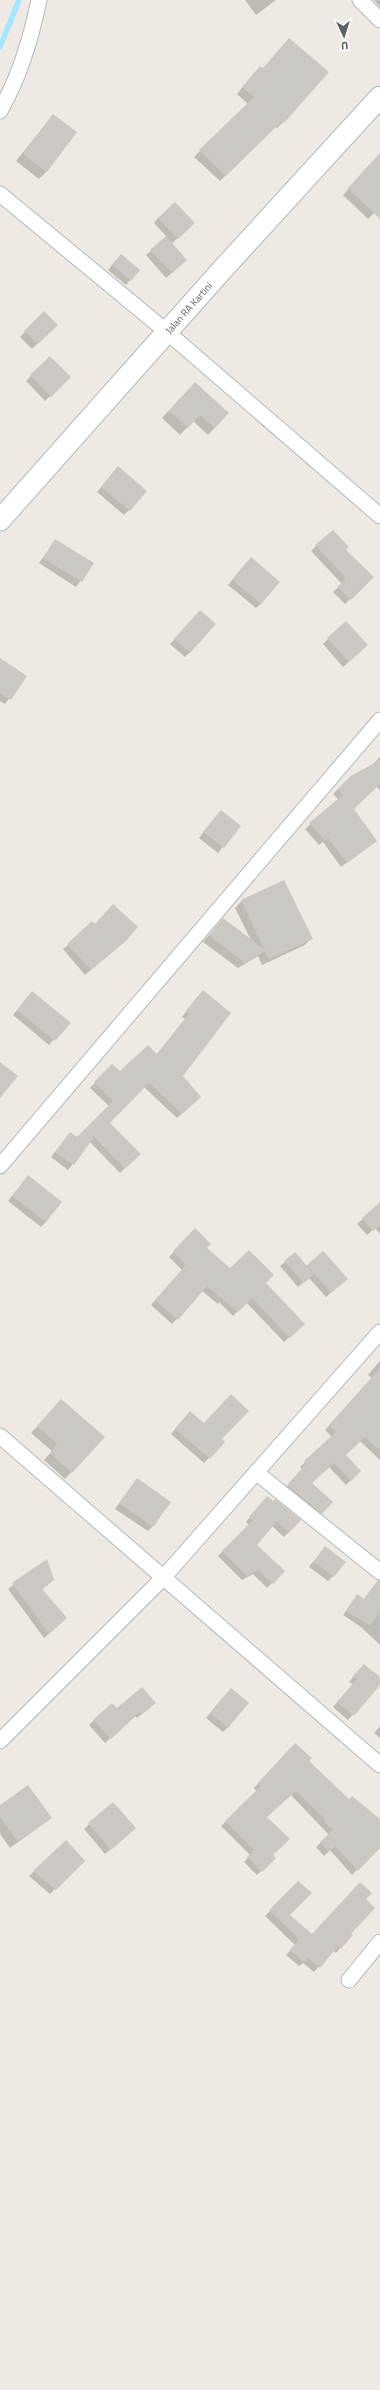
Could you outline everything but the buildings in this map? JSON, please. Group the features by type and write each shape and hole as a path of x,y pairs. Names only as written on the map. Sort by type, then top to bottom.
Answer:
{"main road":[{"name":"Jalan RA Kartini","path":"0,520 167,332 380,97"}],"street":[{"path":"0,111 11,92 31,39 39,0"},
{"path":"360,0 380,20"},
{"path":"0,194 167,332 380,516"},
{"path":"0,1166 380,720"},
{"path":"0,1741 162,1579 380,1332"},
{"path":"0,1436 162,1579 380,1765"},
{"path":"257,1473 380,1572"},
{"path":"349,1980 380,1942"}],"waterway":[{"path":"0,47 19,0"}]}
